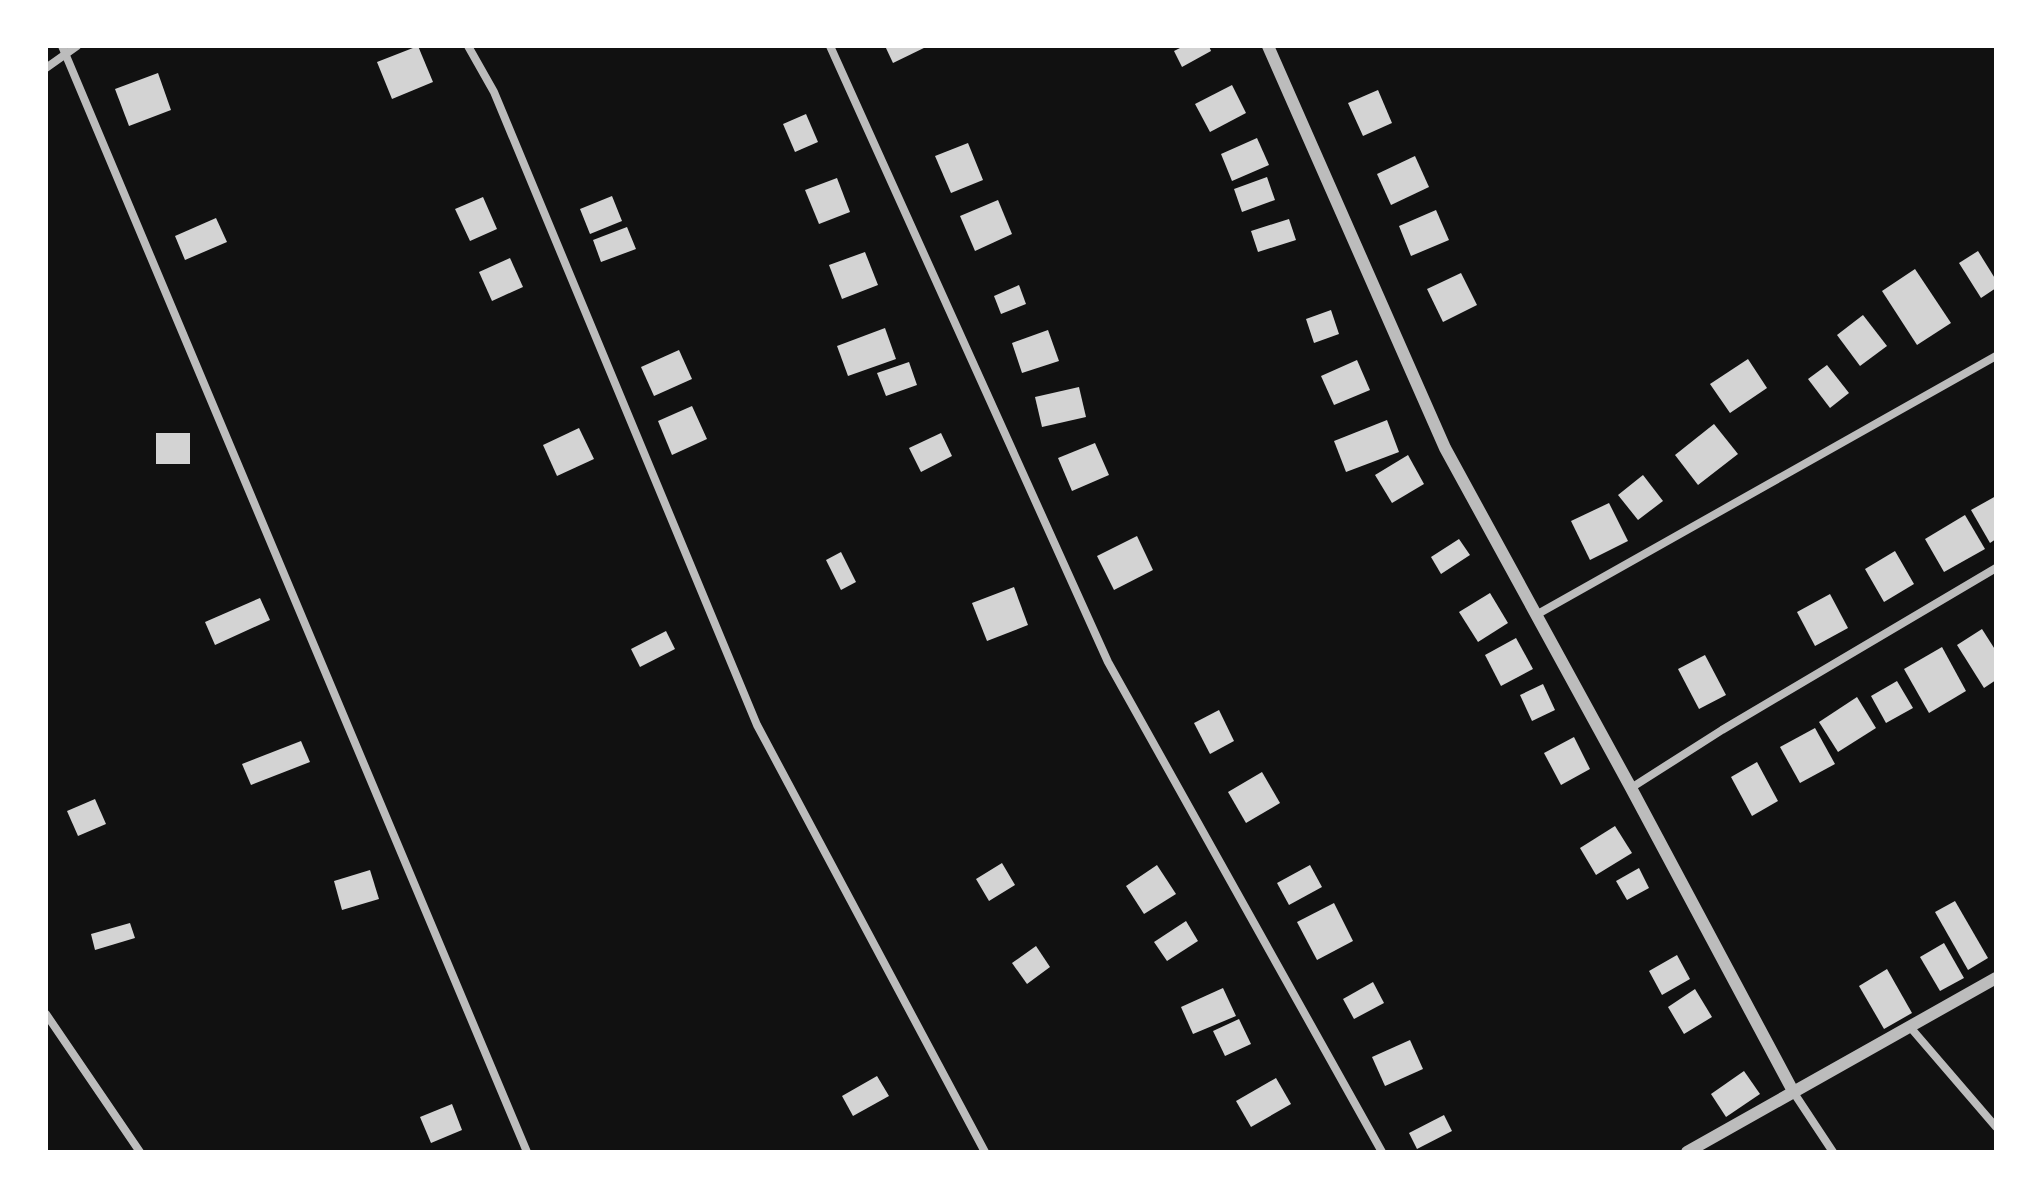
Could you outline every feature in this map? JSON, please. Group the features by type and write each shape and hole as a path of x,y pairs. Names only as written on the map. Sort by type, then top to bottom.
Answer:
{"street":[{"path":"46,68 64,50 77,46"},
{"path":"468,46 494,92 757,725 985,1152"},
{"path":"830,46 1108,662 1382,1152"},
{"path":"1268,46 1445,448 1794,1093 1833,1152"},
{"path":"64,50 527,1152"},
{"path":"1536,615 1996,356"},
{"path":"1631,788 1722,730 1996,568"},
{"path":"1687,1152 1996,978"},
{"path":"46,1014 140,1152"},
{"path":"1910,1027 1996,1127"}],"building":[{"path":"418,46 433,82 392,99 377,62"},
{"path":"885,46 928,46 893,63"},
{"path":"1184,46 1209,46 1211,51 1182,67 1174,51"},
{"path":"158,73 171,110 129,126 115,89"},
{"path":"1232,85 1246,113 1210,132 1195,104"},
{"path":"1378,90 1392,123 1363,136 1348,103"},
{"path":"806,114 818,142 795,152 783,124"},
{"path":"1257,138 1269,165 1232,181 1221,154"},
{"path":"968,143 983,180 951,193 935,156"},
{"path":"1415,156 1429,187 1391,205 1377,174"},
{"path":"1267,177 1275,200 1242,212 1234,189"},
{"path":"837,178 850,212 819,224 805,190"},
{"path":"612,196 622,221 590,234 580,209"},
{"path":"483,197 497,229 470,241 455,209"},
{"path":"998,200 1012,234 975,251 960,216"},
{"path":"1436,210 1449,240 1411,256 1399,226"},
{"path":"216,218 227,242 185,260 175,236"},
{"path":"1289,219 1296,240 1258,252 1251,231"},
{"path":"627,227 636,249 601,262 593,240"},
{"path":"1978,251 1996,280 1996,288 1981,298 1959,263"},
{"path":"865,252 878,285 842,299 829,265"},
{"path":"510,258 523,287 492,301 479,272"},
{"path":"1915,269 1951,323 1917,345 1882,291"},
{"path":"1461,273 1477,305 1443,322 1427,289"},
{"path":"1019,285 1026,304 1001,314 994,296"},
{"path":"1331,310 1339,334 1314,343 1306,319"},
{"path":"1863,315 1887,346 1860,366 1837,335"},
{"path":"885,328 896,359 848,376 837,346"},
{"path":"1048,330 1059,361 1022,373 1012,343"},
{"path":"679,350 692,379 654,396 641,367"},
{"path":"1748,359 1767,388 1730,413 1710,384"},
{"path":"1357,360 1370,390 1334,405 1321,376"},
{"path":"909,362 917,385 886,396 877,373"},
{"path":"1827,365 1849,393 1830,408 1808,379"},
{"path":"1079,387 1086,417 1042,427 1035,397"},
{"path":"692,406 707,439 672,455 658,421"},
{"path":"1387,420 1399,452 1346,472 1334,441"},
{"path":"1714,424 1738,454 1698,485 1675,455"},
{"path":"579,428 594,459 557,476 543,445"},
{"path":"156,433 190,433 190,464 156,464"},
{"path":"941,433 952,456 921,472 909,448"},
{"path":"1095,443 1109,475 1072,491 1058,458"},
{"path":"1408,455 1424,484 1392,503 1375,475"},
{"path":"1643,475 1663,501 1638,520 1618,495"},
{"path":"1996,496 1996,539 1990,543 1971,510"},
{"path":"1609,503 1628,541 1590,560 1571,521"},
{"path":"1965,515 1985,549 1944,572 1925,539"},
{"path":"1137,536 1153,570 1114,590 1097,556"},
{"path":"1459,539 1470,555 1441,574 1431,557"},
{"path":"1895,551 1914,584 1884,602 1865,569"},
{"path":"841,552 856,582 841,590 826,560"},
{"path":"1014,587 1028,625 987,641 972,603"},
{"path":"1490,593 1508,623 1478,642 1459,612"},
{"path":"1830,594 1848,628 1815,646 1797,612"},
{"path":"260,598 270,620 215,645 205,622"},
{"path":"1982,629 1996,651 1996,680 1984,688 1957,645"},
{"path":"666,631 675,649 640,667 631,649"},
{"path":"1516,638 1533,669 1501,686 1485,655"},
{"path":"1942,647 1966,691 1929,713 1904,669"},
{"path":"1705,655 1726,695 1699,709 1678,669"},
{"path":"1897,681 1913,708 1886,723 1871,696"},
{"path":"1543,684 1555,710 1532,721 1520,695"},
{"path":"1857,697 1876,728 1838,752 1819,722"},
{"path":"1219,710 1234,741 1210,754 1194,723"},
{"path":"1815,728 1835,764 1800,783 1780,747"},
{"path":"1574,737 1590,769 1561,785 1544,753"},
{"path":"301,741 310,762 251,785 242,764"},
{"path":"1757,762 1778,801 1752,816 1731,777"},
{"path":"1262,772 1280,803 1246,823 1228,792"},
{"path":"95,799 106,824 78,836 67,811"},
{"path":"1615,826 1632,853 1596,875 1580,848"},
{"path":"1002,863 1015,885 989,901 976,879"},
{"path":"1157,865 1176,894 1144,914 1126,886"},
{"path":"1310,865 1322,887 1289,905 1277,883"},
{"path":"1639,868 1649,888 1627,900 1616,881"},
{"path":"370,870 379,899 342,910 334,881"},
{"path":"1955,901 1988,958 1968,970 1935,912"},
{"path":"1334,903 1353,941 1317,960 1297,922"},
{"path":"1186,921 1198,941 1167,961 1154,942"},
{"path":"130,923 135,938 95,950 91,934"},
{"path":"1944,943 1964,978 1940,991 1920,957"},
{"path":"1036,946 1050,967 1027,984 1012,963"},
{"path":"1677,955 1690,979 1662,995 1649,971"},
{"path":"1887,969 1912,1013 1884,1029 1859,986"},
{"path":"1373,982 1384,1003 1354,1019 1343,999"},
{"path":"1223,988 1236,1016 1193,1034 1181,1007"},
{"path":"1695,989 1712,1017 1684,1034 1668,1007"},
{"path":"1239,1019 1251,1044 1225,1056 1213,1031"},
{"path":"1410,1040 1423,1069 1385,1086 1372,1057"},
{"path":"1744,1071 1760,1094 1726,1117 1711,1094"},
{"path":"877,1076 889,1096 853,1116 842,1096"},
{"path":"1276,1078 1291,1104 1251,1127 1236,1101"},
{"path":"452,1104 462,1130 431,1143 420,1117"},
{"path":"1444,1115 1452,1131 1417,1149 1409,1133"}]}
